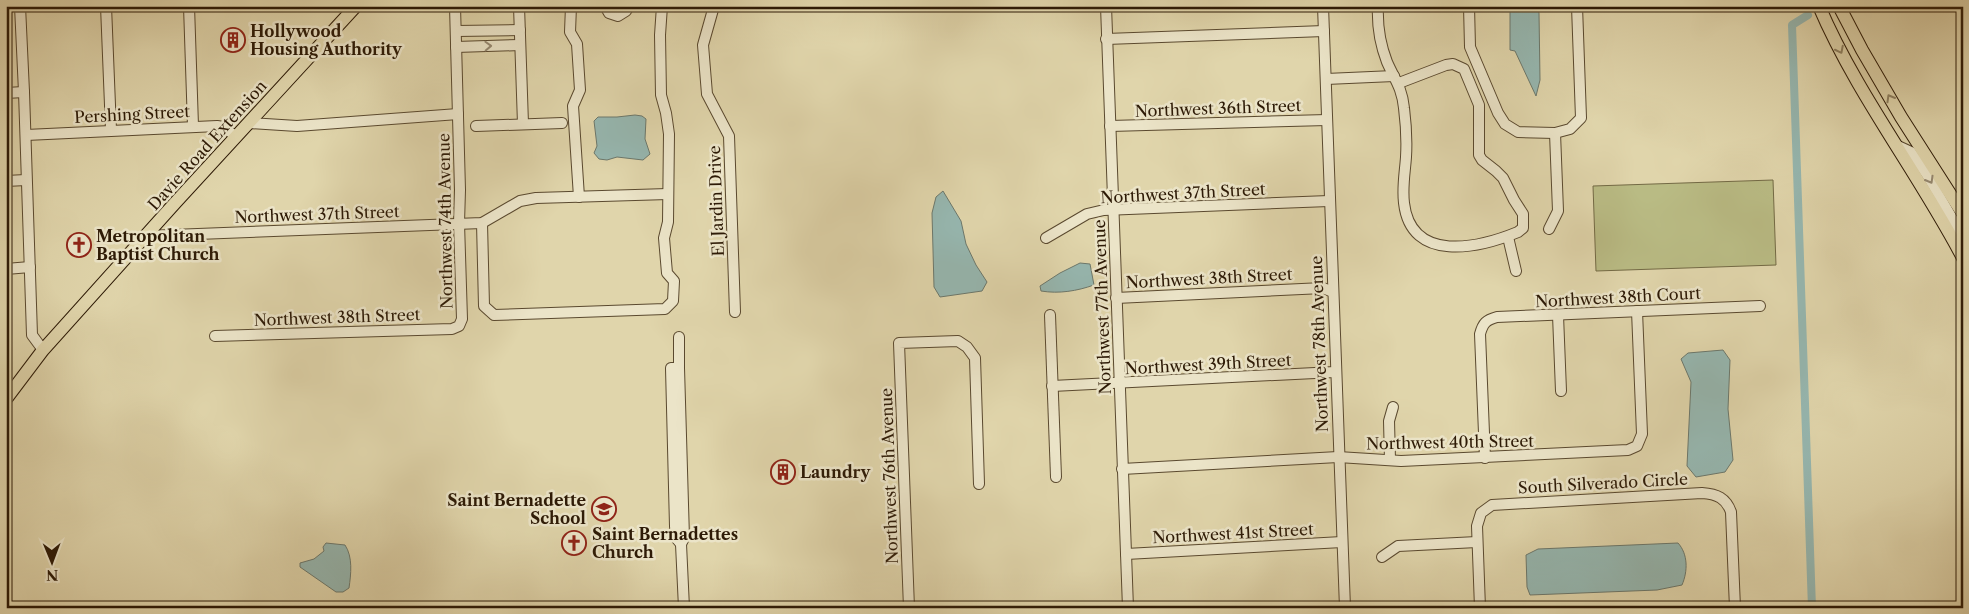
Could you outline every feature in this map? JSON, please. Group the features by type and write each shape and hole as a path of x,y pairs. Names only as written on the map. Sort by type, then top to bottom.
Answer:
{"main road":[{"name":"Davie Road Extension","path":"6,399 43,350 356,6"},
{"path":"1819,6 1847,63 1963,258"},
{"path":"1840,6 1862,50 1901,117 1963,214"}],"street":[{"path":"20,6 32,335 43,350"},
{"path":"106,6 111,130"},
{"path":"190,6 193,126"},
{"name":"Northwest 74th Avenue","path":"455,6 462,319 459,326"},
{"path":"519,6 523,124"},
{"path":"579,6 571,7 570,32 577,44 580,90 573,106 579,197"},
{"path":"605,6 609,13 618,16 626,11 629,6"},
{"path":"662,6 660,35 661,95 669,134 668,222 664,238 666,273 674,281 673,301 665,309 494,315 484,306 482,223 520,201 536,198 668,194"},
{"name":"El Jardin Drive","path":"714,6 703,45 707,94 729,136 734,312"},
{"name":"Northwest 77th Avenue","path":"1106,6 1128,608"},
{"name":"Northwest 78th Avenue","path":"1323,6 1345,608"},
{"path":"1326,79 1396,80 1446,65 1453,64 1464,69 1479,105 1479,155 1482,160 1503,178 1523,214 1523,228 1508,236 1474,245 1445,248 1428,242 1414,230 1406,216 1404,201 1407,138 1404,107 1396,80 1381,44 1377,22 1378,6"},
{"path":"1469,6 1470,47 1498,113 1505,124 1518,132 1555,133 1570,129 1581,118 1577,6"},
{"path":"456,31 520,30"},
{"path":"1106,39 1324,31"},
{"path":"456,47 520,45"},
{"path":"6,93 24,92"},
{"path":"249,123 297,126 458,114"},
{"name":"Northwest 36th Street","path":"1110,126 1327,120"},
{"path":"476,126 562,123"},
{"name":"Pershing Street","path":"26,134 193,126 224,127 236,137"},
{"path":"1549,229 1558,211 1555,133"},
{"path":"1898,146 1912,152 1963,237"},
{"path":"6,181 26,180"},
{"name":"Northwest 37th Street","path":"1046,238 1086,214 1104,210 1329,201"},
{"name":"Northwest 37th Street","path":"146,236 482,223"},
{"path":"1508,236 1516,271"},
{"path":"6,268 30,268"},
{"name":"Northwest 38th Street","path":"1116,298 1322,288 1332,292"},
{"name":"Northwest 38th Court","path":"1486,458 1480,334 1482,326 1488,320 1497,318 1760,306"},
{"name":"Northwest 40th Street","path":"1122,469 1338,457 1390,460 1486,458 1628,450 1638,446 1642,434 1637,311"},
{"path":"1050,315 1056,477"},
{"path":"1558,315 1561,391"},
{"name":"Northwest 38th Street","path":"215,336 452,329 459,326"},
{"path":"679,337 679,368 671,368 676,538 681,544 684,608"},
{"name":"Northwest 76th Avenue","path":"909,608 899,343 958,341 967,347 975,358 979,484"},
{"name":"Northwest 39th Street","path":"1052,386 1335,372"},
{"path":"1390,460 1389,421 1393,407"},
{"name":"South Silverado Circle","path":"1477,542 1477,521 1484,510 1492,505 1702,493 1713,494 1723,499 1731,512 1735,608"},
{"name":"Northwest 41st Street","path":"1126,554 1342,542"},
{"path":"1382,557 1398,546 1477,542 1480,608"}],"green space":[{"path":"1773,180 1776,265 1596,271 1593,186"}],"water":[{"path":"1510,6 1537,6 1539,13 1540,80 1536,96 1515,51 1510,50"},
{"path":"635,115 646,119 645,139 650,154 643,160 617,157 607,160 599,159 594,153 597,146 594,121 598,117"},
{"path":"943,191 961,221 966,244 987,282 982,291 940,297 934,287 932,213 936,197"},
{"path":"1080,263 1090,264 1094,285 1068,291 1041,291 1040,286"},
{"path":"1723,350 1730,360 1728,409 1733,460 1725,472 1696,477 1687,466 1691,382 1681,359 1688,353"},
{"path":"326,543 345,545 348,550 351,566 349,588 343,592 336,592 300,567 300,563 314,559 324,551 323,547"},
{"path":"1678,543 1684,552 1686,563 1682,585 1657,590 1530,595 1527,587 1526,555 1538,549"}],"waterway":[{"path":"1808,15 1792,25 1812,608"}],"place":[{"name":"Hollywood Housing Authority","path":"233,40"},
{"name":"Metropolitan Baptist Church","path":"79,245"},
{"name":"Laundry","path":"783,472"},
{"name":"Saint Bernadette School","path":"604,509"},
{"name":"Saint Bernadettes Church","path":"574,543"}]}
